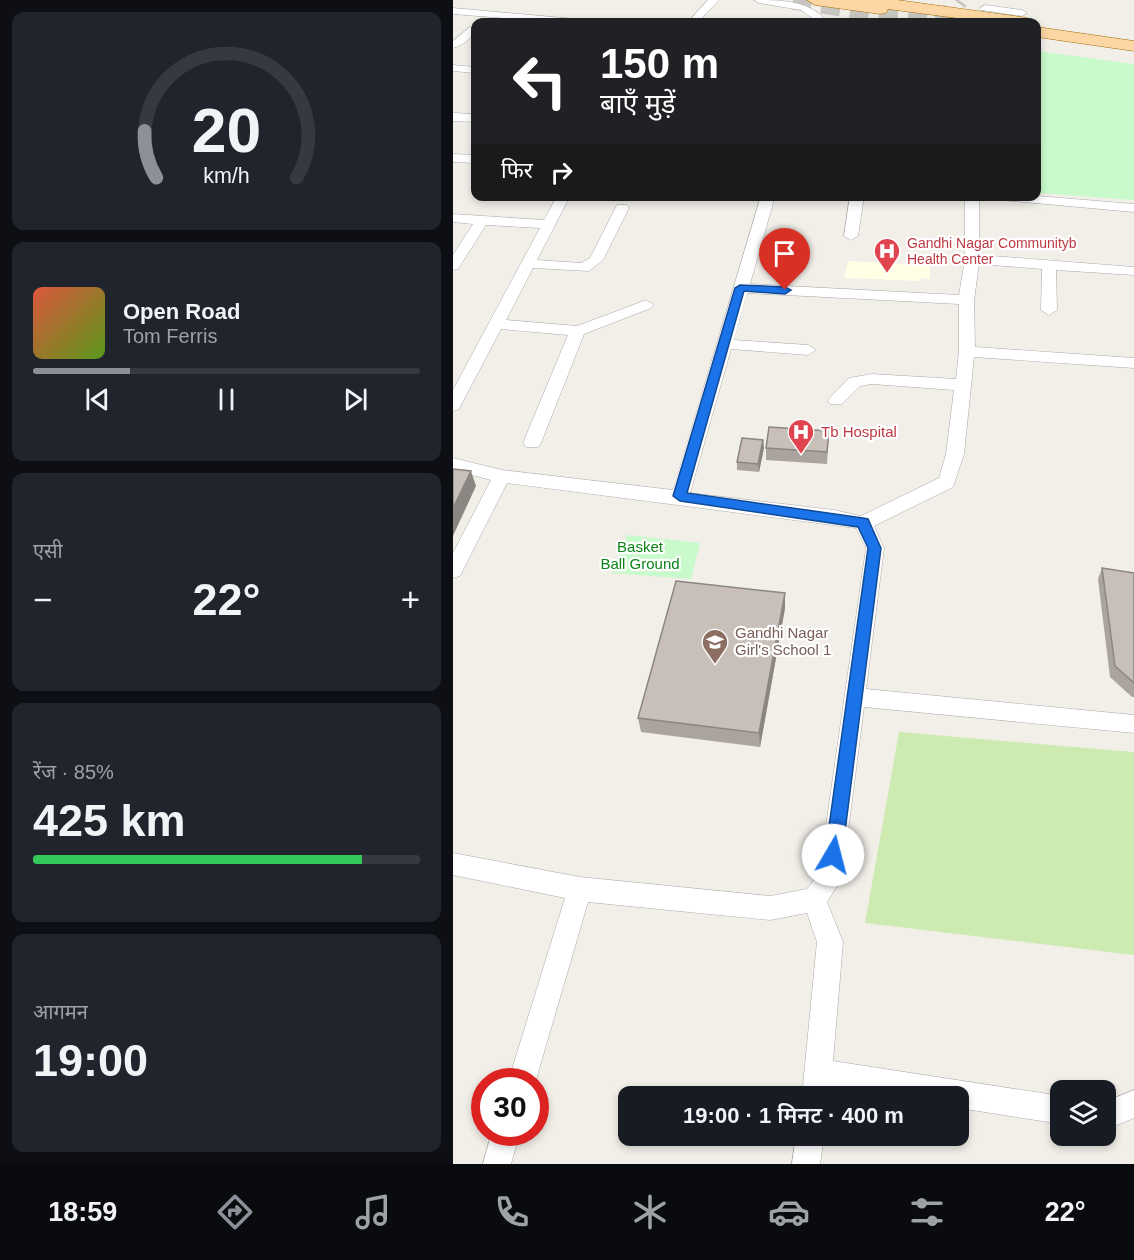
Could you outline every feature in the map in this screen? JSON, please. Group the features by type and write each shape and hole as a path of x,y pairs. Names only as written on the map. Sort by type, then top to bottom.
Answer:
{"main road":[{"path":"815,0 969,9"},
{"path":"860,0 969,9 1021,18"},
{"path":"1041,26 1134,39"},
{"path":"1041,33 1134,46"}],"street":[{"path":"697,18 714,0"},
{"path":"759,0 804,7 818,18"},
{"path":"483,13 495,2"},
{"path":"453,11 510,18"},
{"path":"453,29 471,30"},
{"path":"453,45 459,43 471,32"},
{"path":"453,68 471,69"},
{"path":"453,117 471,118"},
{"path":"453,158 471,159"},
{"path":"453,405 561,201"},
{"path":"680,496 766,201"},
{"path":"851,236 856,201"},
{"path":"453,464 502,476 680,496 863,523 947,482 955,454 967,351 966,300 972,259 972,201"},
{"path":"1041,201 1134,208"},
{"path":"528,263 584,267 591,265 622,208"},
{"path":"453,218 549,225"},
{"path":"453,266 482,220"},
{"path":"972,259 1134,275"},
{"path":"1049,265 1049,310"},
{"path":"740,288 966,300"},
{"path":"496,324 577,331 646,305"},
{"path":"531,443 577,331"},
{"path":"724,344 808,350"},
{"path":"967,351 1134,363"},
{"path":"836,400 855,382 872,379 962,385"},
{"path":"453,571 502,476"},
{"path":"453,864 580,889 770,908 813,900 830,878 875,548 863,523"},
{"path":"855,697 1134,724"},
{"path":"526,1068 580,889"},
{"path":"813,900 830,942 817,1085 1050,1109"},
{"path":"1116,1111 1134,1104"},
{"path":"497,1164 502,1146"},
{"path":"806,1164 809,1146"}],"shaded area":[{"name":"Gandhi Nagar Communityb Health Center","path":"848,261 930,265 930,279 921,278 921,281 844,278"}],"green space":[{"path":"1041,52 1134,64 1134,200 1041,193"},
{"name":"Basket Ball Ground","path":"627,535 700,543 691,579 611,573"},
{"path":"899,732 1134,752 1134,955 865,923"}],"building":[{"path":"769,427 829,431 827,452 766,448"},
{"path":"742,438 763,440 758,464 737,462"},
{"path":"453,469 471,471 453,508"},
{"path":"1102,568 1134,573 1134,683 1115,666"},
{"path":"676,581 785,593 759,733 638,718"}],"tunnel":[{"path":"793,0 916,18"},
{"path":"943,18 959,0"}],"place":[{"name":"Gandhi Nagar Communityb Health Center","path":"887,274"},
{"name":"Tb Hospital","path":"801,455"},
{"name":"Gandhi Nagar Girl's School 1","path":"715,665"}],"route":[{"path":"785,290 740,288 680,496 863,523 875,548 833,855"}]}
